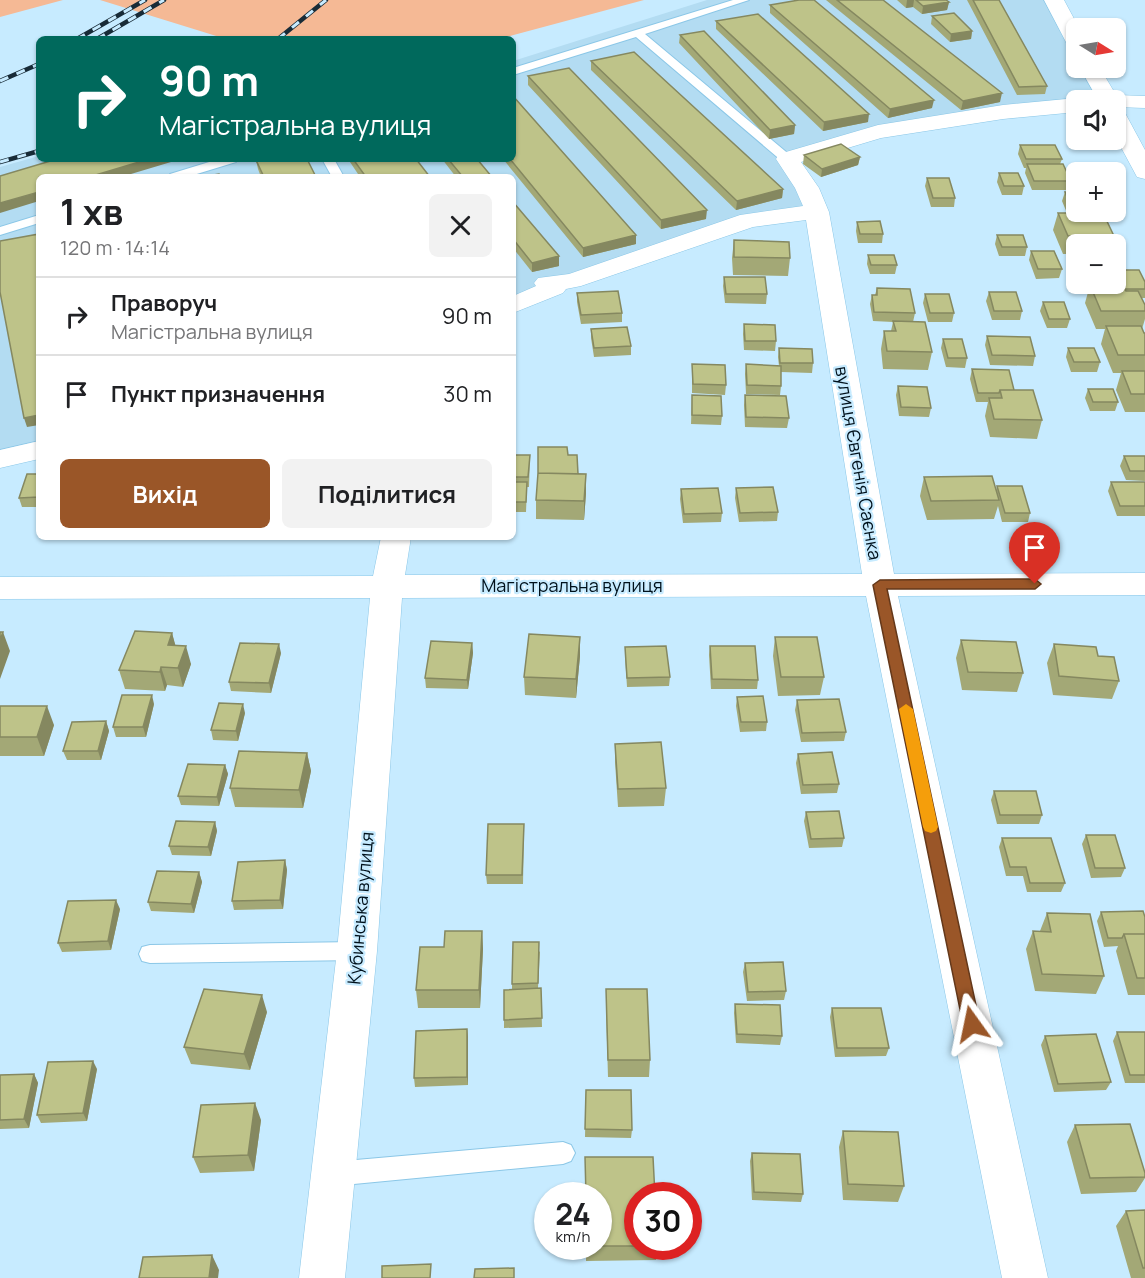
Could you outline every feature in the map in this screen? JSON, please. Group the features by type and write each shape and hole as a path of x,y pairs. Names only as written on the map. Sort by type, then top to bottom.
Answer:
{"street":[{"path":"1054,0 1066,23"},
{"path":"1126,101 1145,102"},
{"path":"788,159 878,132 1003,112 1066,106"},
{"path":"1126,136 1145,172"},
{"name":"вулиця Євгенія Саєнка","path":"788,159 807,188 816,212 880,585 1025,1278"},
{"path":"516,304 554,288 547,283 572,281 749,220 816,212"},
{"path":"1,458 36,451"},
{"name":"Кубинська вулиця","path":"322,1278 357,951 387,586 395,540"},
{"name":"Магістральна вулиця","path":"0,588 1145,584"}],"lane":[{"path":"516,71 744,0"},
{"path":"637,33 788,159"},
{"path":"184,174 222,162"},
{"path":"0,231 36,220"},
{"path":"150,954 357,951"},
{"path":"333,1174 563,1153"}],"shaded area":[{"path":"0,0 63,0 0,17"},
{"path":"100,0 644,0 510,36 216,36"},
{"path":"707,0 1054,0 1066,23 1066,78 1096,78 1102,90 1066,90 1066,102 878,132 788,159 817,212 749,220 516,304 516,174 36,174 36,451 0,464 0,167 36,157 36,162 516,162 516,60"}],"building":[{"path":"814,0 934,100 890,109 770,5"},
{"path":"837,0 883,0 1002,93 963,101"},
{"path":"916,0 946,0 949,2 923,6"},
{"path":"973,0 999,0 1047,86 1019,87"},
{"path":"954,13 972,31 951,34 932,16"},
{"path":"758,14 869,114 824,122 716,21"},
{"path":"704,31 795,125 770,130 680,35"},
{"path":"634,52 783,189 737,201 591,61"},
{"path":"569,68 707,210 661,220 528,76"},
{"path":"516,99 636,235 583,248 512,162 516,162"},
{"path":"841,144 860,157 822,169 804,155"},
{"path":"1020,145 1055,145 1062,159 1026,159"},
{"path":"47,162 139,162 99,174 36,174 36,193 0,203 0,176"},
{"path":"257,162 308,162 314,174 263,174"},
{"path":"355,162 418,162 428,174 364,174"},
{"path":"450,162 480,162 490,174 460,174"},
{"path":"1027,164 1063,164 1066,170 1066,181 1034,181"},
{"path":"999,173 1018,173 1024,186 1004,186"},
{"path":"927,178 949,178 955,198 933,198"},
{"path":"516,206 559,256 532,263 516,243"},
{"path":"1058,213 1066,213 1066,222 1107,222 1113,234 1067,234"},
{"path":"880,221 883,234 860,234 857,222"},
{"path":"36,235 36,416 24,418 0,292 0,241"},
{"path":"997,235 1023,235 1027,247 1002,247"},
{"path":"734,240 789,242 790,258 734,257"},
{"path":"1031,251 1054,251 1062,269 1038,269"},
{"path":"868,255 894,255 897,265 871,265"},
{"path":"1126,270 1139,270 1145,282 1145,289 1126,289"},
{"path":"724,277 765,277 767,294 726,294"},
{"path":"877,288 910,289 915,313 874,312 872,295 877,295"},
{"path":"618,291 622,313 581,315 577,293"},
{"path":"1126,291 1138,291 1145,305 1145,311 1101,311 1094,294 1126,294"},
{"path":"989,292 1016,292 1022,311 994,311"},
{"path":"925,294 949,294 954,313 930,313"},
{"path":"1043,302 1064,302 1070,319 1049,319"},
{"path":"893,321 925,322 932,352 887,351 884,331 896,331"},
{"path":"744,324 775,325 776,341 745,341"},
{"path":"1106,326 1141,326 1145,333 1145,355 1118,355"},
{"path":"627,327 631,346 594,348 591,329"},
{"path":"987,336 1030,337 1035,356 992,355"},
{"path":"943,339 962,339 967,358 948,358"},
{"path":"779,348 812,349 813,363 780,363"},
{"path":"1068,348 1094,348 1100,362 1074,362"},
{"path":"692,364 725,365 726,385 693,384"},
{"path":"746,364 781,366 781,386 747,385"},
{"path":"972,369 1009,370 1014,390 978,393"},
{"path":"1122,371 1145,371 1145,394 1131,394"},
{"path":"898,386 927,387 931,408 901,407"},
{"path":"1088,389 1113,389 1118,402 1093,402"},
{"path":"1000,390 1033,390 1042,420 994,419 989,398 1002,398"},
{"path":"692,395 721,396 722,416 692,415"},
{"path":"745,395 786,396 789,418 746,417"},
{"path":"538,447 567,447 568,455 577,455 578,474 538,473"},
{"path":"516,455 530,455 528,477 516,477"},
{"path":"1124,456 1145,456 1145,471 1130,471"},
{"path":"538,473 586,474 584,501 536,500"},
{"path":"27,474 36,474 36,497 19,498"},
{"path":"992,476 999,500 931,501 924,477"},
{"path":"516,482 527,482 526,502 516,502"},
{"path":"1111,482 1145,482 1145,506 1120,506"},
{"path":"997,486 1022,486 1030,513 1005,513"},
{"path":"773,487 778,512 740,513 736,488"},
{"path":"718,488 722,513 684,514 681,489"},
{"path":"135,631 172,633 168,645 186,646 178,668 161,667 160,672 119,670"},
{"path":"529,634 580,637 576,679 524,677"},
{"path":"775,637 817,637 824,677 781,677"},
{"path":"961,640 1016,642 1023,673 968,672"},
{"path":"431,641 472,643 467,680 425,678"},
{"path":"240,643 279,644 269,683 229,682"},
{"path":"1054,644 1096,647 1098,656 1114,657 1119,681 1059,676"},
{"path":"666,646 670,677 627,678 625,647"},
{"path":"710,646 755,646 758,680 712,679"},
{"path":"122,695 152,695 143,727 113,727"},
{"path":"763,696 767,722 741,722 737,697"},
{"path":"839,699 846,732 802,733 797,700"},
{"path":"219,703 243,704 236,731 211,730"},
{"path":"0,706 47,706 37,737 0,737"},
{"path":"106,721 98,751 63,751 72,722"},
{"path":"661,742 666,788 618,789 615,744"},
{"path":"239,751 307,753 299,790 230,788"},
{"path":"832,752 839,784 803,785 798,754"},
{"path":"188,764 225,765 217,797 178,796"},
{"path":"994,791 1036,791 1042,815 1000,815"},
{"path":"839,811 844,838 811,839 806,812"},
{"path":"176,821 215,822 208,847 169,846"},
{"path":"488,824 524,824 522,875 486,875"},
{"path":"1086,835 1115,835 1125,868 1095,868"},
{"path":"1002,838 1051,838 1065,883 1030,883 1026,867 1010,867"},
{"path":"285,860 280,900 232,901 238,862"},
{"path":"157,871 199,872 191,904 148,902"},
{"path":"116,900 108,941 58,943 68,901"},
{"path":"1143,911 1145,934 1124,934 1122,938 1108,938 1101,912"},
{"path":"1047,913 1090,914 1104,976 1042,974 1033,931 1051,932"},
{"path":"445,931 482,931 479,990 416,990 420,947 444,947"},
{"path":"1124,934 1145,934 1145,978 1137,978"},
{"path":"513,942 539,942 538,983 512,984"},
{"path":"783,962 786,991 748,992 745,963"},
{"path":"541,988 542,1018 504,1020 504,990"},
{"path":"204,989 262,995 244,1054 184,1047"},
{"path":"606,989 647,989 650,1060 608,1060"},
{"path":"735,1004 780,1005 782,1036 737,1034"},
{"path":"832,1008 881,1008 889,1048 837,1048"},
{"path":"467,1029 467,1077 414,1078 416,1031"},
{"path":"1117,1032 1145,1032 1145,1075 1130,1075"},
{"path":"1096,1034 1111,1082 1058,1084 1045,1036"},
{"path":"93,1061 83,1113 37,1115 48,1062"},
{"path":"34,1074 24,1119 0,1120 0,1075"},
{"path":"586,1090 631,1090 632,1130 585,1129"},
{"path":"255,1103 248,1155 193,1157 201,1105"},
{"path":"1130,1124 1145,1177 1090,1178 1075,1125"},
{"path":"843,1131 898,1132 904,1186 848,1184"},
{"path":"752,1153 800,1154 803,1194 754,1192"},
{"path":"585,1157 653,1157 654,1182 624,1182 624,1246 612,1246 612,1182 586,1182"},
{"path":"1145,1210 1145,1268 1143,1268 1126,1211"},
{"path":"212,1255 209,1278 139,1278 143,1257"},
{"path":"431,1264 430,1278 382,1278 382,1266"},
{"path":"514,1268 514,1278 474,1278 475,1269"}],"railway":[{"path":"82,36 145,0"},
{"path":"102,36 164,0"},
{"path":"282,36 326,0"},
{"path":"0,81 36,65"},
{"path":"0,162 36,152"}],"slow traffic":[{"path":"906,709 931,827"}],"route":[{"path":"972,1024 880,585 1035,584"}]}
